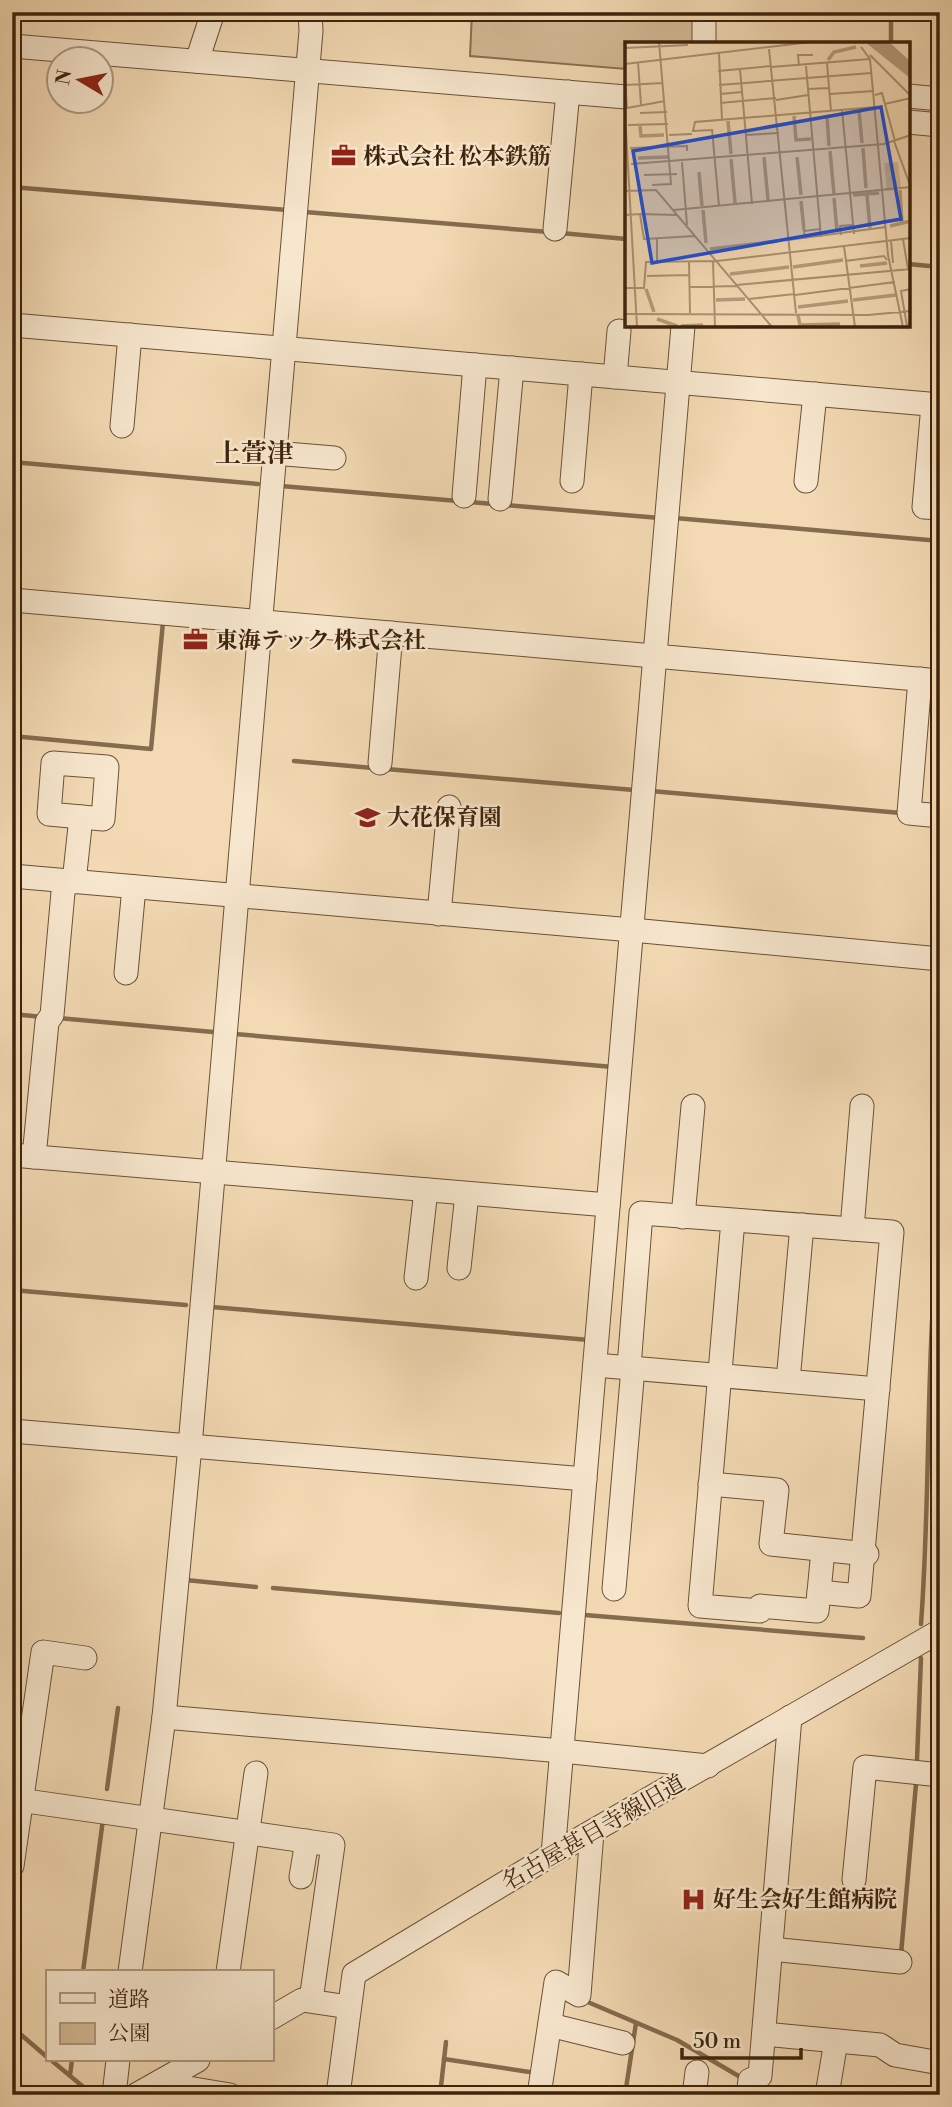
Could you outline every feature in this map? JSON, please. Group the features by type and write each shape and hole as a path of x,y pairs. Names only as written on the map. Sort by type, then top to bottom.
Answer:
{"street":[{"path":"197,61 213,12"},
{"path":"130,1970 164,1717 190,1446 311,31 310,12"},
{"path":"704,12 704,42"},
{"path":"12,46 625,97"},
{"path":"555,229 568,92"},
{"path":"910,96 940,99"},
{"path":"910,122 940,125"},
{"path":"12,325 937,405 924,507 940,508"},
{"path":"553,1854 683,327"},
{"path":"615,377 619,331"},
{"path":"122,426 130,335"},
{"path":"464,496 475,365"},
{"path":"500,499 512,368"},
{"path":"572,481 581,374"},
{"path":"806,481 815,394"},
{"path":"274,453 334,458"},
{"path":"12,600 930,680 909,813 940,816"},
{"path":"380,763 391,633"},
{"path":"439,914 449,807"},
{"path":"82,817 69,881 52,1014 47,1022 23,1156 608,1205"},
{"path":"12,876 632,930 940,960"},
{"path":"126,972 134,887"},
{"path":"683,1217 693,1106"},
{"path":"852,1229 862,1107"},
{"path":"416,1278 426,1190"},
{"path":"459,1268 467,1194"},
{"path":"614,1589 641,1213 892,1232 865,1554 859,1596 819,1592"},
{"path":"733,1220 700,1606 760,1611 760,1606 817,1611 823,1550"},
{"path":"788,1381 802,1225"},
{"path":"595,1364 878,1389"},
{"path":"12,1431 585,1479"},
{"path":"710,1484 777,1490 771,1544 865,1554"},
{"name":"名古屋甚目寺線旧道","path":"338,2095 354,1973 553,1854 940,1631"},
{"path":"12,1866 17,1800 43,1652 85,1658"},
{"path":"164,1717 708,1766"},
{"path":"748,2095 750,2080 760,2076 790,1717"},
{"path":"854,1880 865,1767 940,1775"},
{"path":"228,1970 256,1773"},
{"path":"17,1800 334,1845 311,2000"},
{"path":"540,2095 556,1982 579,1995 592,1832"},
{"path":"301,1877 307,1841"},
{"path":"771,1949 900,1962"},
{"path":"273,2017 302,2000 349,2007"},
{"path":"550,2025 623,2043"},
{"path":"764,2034 880,2045 895,2055 940,2063"},
{"path":"827,2095 835,2041"},
{"path":"114,2095 118,2062"},
{"path":"136,2095 195,2062"},
{"path":"158,2083 230,2095"}],"green space":[{"path":"472,12 699,12 698,42 625,42 625,69 470,56"}],"waterway":[{"path":"891,12 891,42"},
{"path":"12,187 287,210"},
{"path":"305,212 549,232"},
{"path":"561,233 625,239"},
{"path":"910,264 940,267"},
{"path":"12,462 258,484"},
{"path":"281,486 458,501"},
{"path":"470,502 493,504"},
{"path":"505,505 660,518"},
{"path":"675,518 940,541"},
{"path":"12,736 151,749 163,622"},
{"path":"294,761 373,768"},
{"path":"386,769 634,790"},
{"path":"651,791 901,813"},
{"path":"12,1014 43,1017"},
{"path":"58,1018 213,1032"},
{"path":"235,1034 613,1067"},
{"path":"921,1624 932,1321 940,1220"},
{"path":"12,1290 186,1305"},
{"path":"212,1307 589,1340"},
{"path":"186,1580 256,1587"},
{"path":"273,1588 559,1613"},
{"path":"585,1615 863,1638"},
{"path":"917,1760 921,1658"},
{"path":"107,1789 118,1708"},
{"path":"901,1954 916,1784"},
{"path":"83,1970 103,1819"},
{"path":"583,2000 677,2040 742,2078"},
{"path":"625,2095 636,2023"},
{"path":"12,2027 46,2056"},
{"path":"440,2095 446,2042"},
{"path":"444,2059 536,2073"},
{"path":"53,2062 93,2095"},
{"path":"70,2075 72,2062"}],"place":[{"name":"株式会社 松本鉄筋","path":"343,156"},
{"name":"東海テック 株式会社","path":"195,640"},
{"name":"大花保育園","path":"367,817"},
{"name":"好生会好生館病院","path":"693,1899"}],"district":[{"name":"上萱津","path":"254,453"}]}
